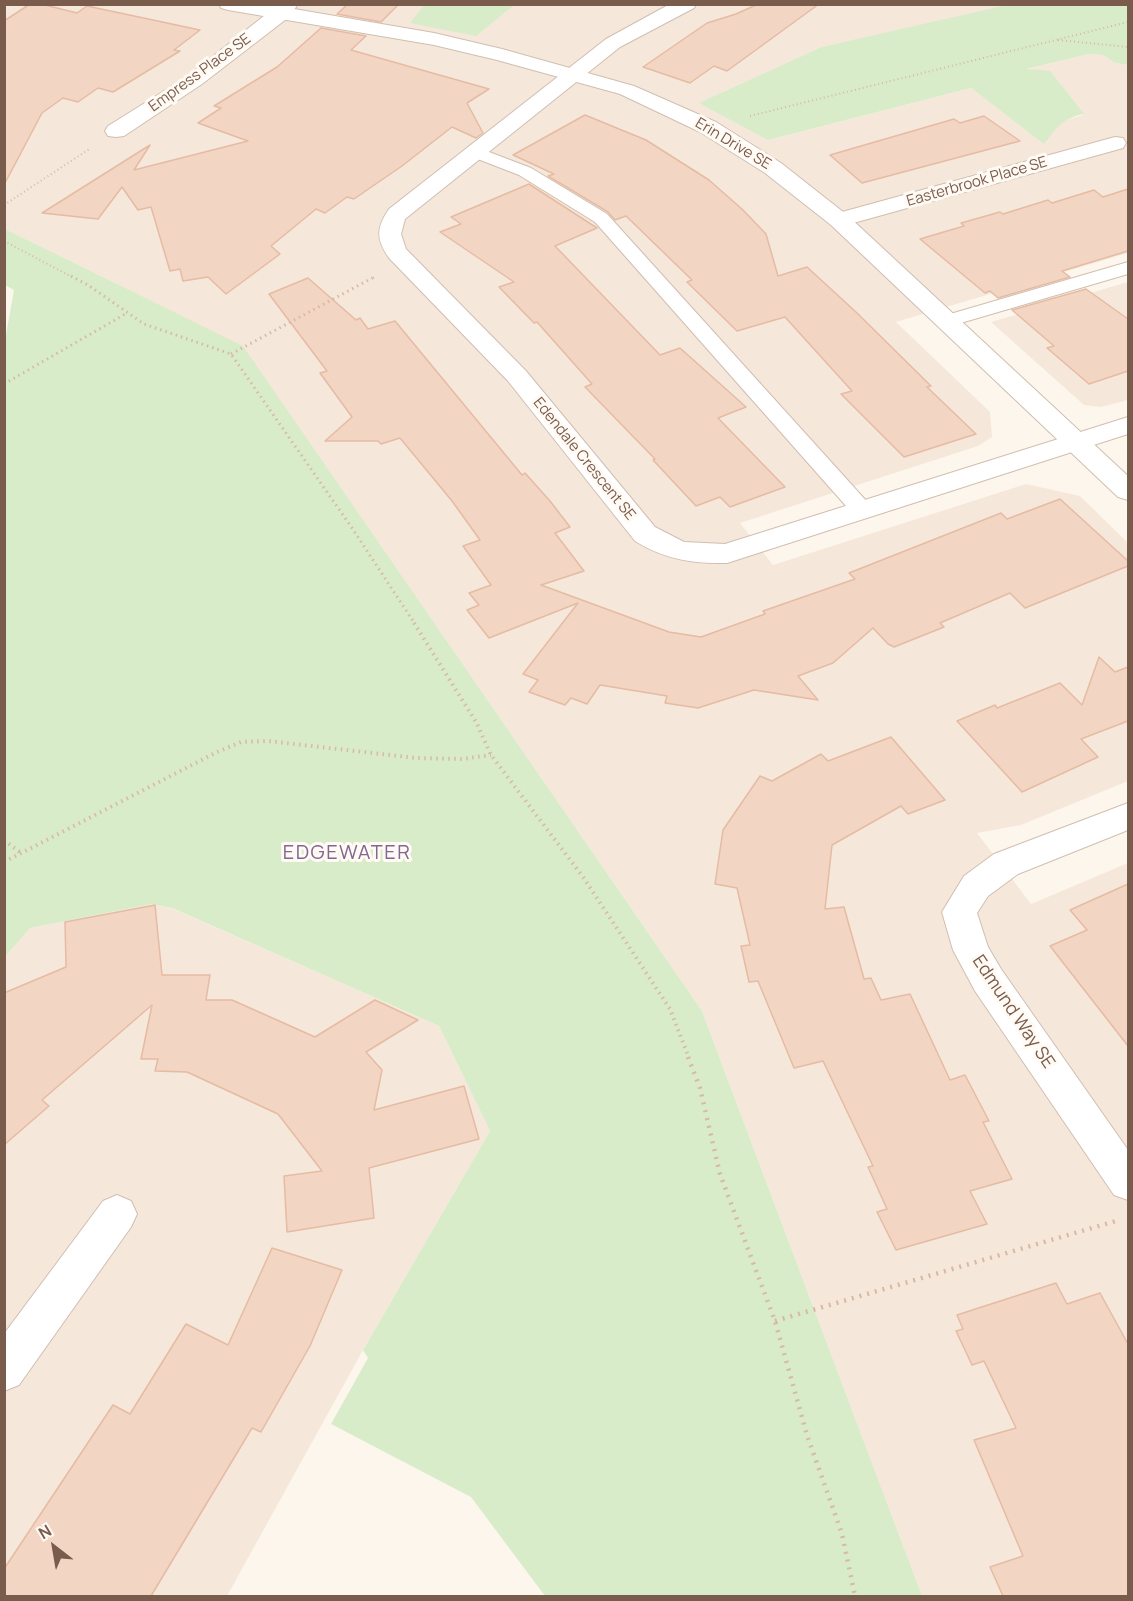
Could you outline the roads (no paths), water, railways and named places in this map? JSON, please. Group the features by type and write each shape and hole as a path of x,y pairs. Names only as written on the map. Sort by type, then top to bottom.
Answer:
{"street":[{"name":"Erin Drive SE","path":"228,4 286,9 434,39 576,74 627,90 708,127 773,168 839,220 1128,491"},
{"name":"Edendale Crescent SE","path":"687,4 613,43 397,214 390,224 388,233 391,244 405,261 517,376 645,534 663,546 686,553 727,554 1128,425"},
{"name":"Empress Place SE","path":"116,131 195,80 286,9"},
{"name":"Easterbrook Place SE","path":"839,220 1115,143"},
{"name":"Edmund Way SE","path":"1128,816 1006,864 976,886 959,912 971,950 988,980 1128,1182"},
{"path":"4,1370 117,1214"}],"lane":[{"path":"476,152 505,160 560,190 601,218 862,510"},
{"path":"947,321 1128,268"}],"district":[{"name":"EDGEWATER","path":"347,853"}]}
